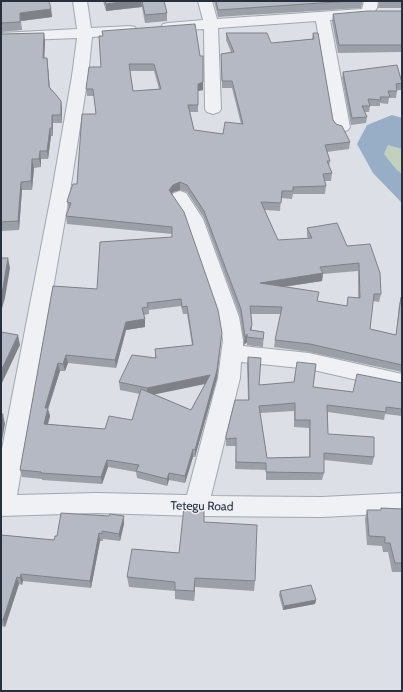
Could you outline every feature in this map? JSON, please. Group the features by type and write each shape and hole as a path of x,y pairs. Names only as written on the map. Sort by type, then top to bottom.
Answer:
{"street":[{"path":"2,506 61,191 80,76 85,33 80,1"},
{"path":"205,1 211,24 213,109"},
{"path":"157,28 322,16 373,9"},
{"path":"322,16 342,127"},
{"path":"1,37 141,29"},
{"path":"180,197 194,219 229,317 233,340 229,378 196,506"},
{"path":"232,353 309,361 401,382"},
{"name":"Tetegu Road","path":"2,506 97,503 196,506 322,507 402,503"}],"green space":[{"path":"388,145 402,149 402,174 384,154"}],"water":[{"path":"392,115 402,118 402,149 388,145 384,154 402,174 402,203 373,173 357,144 367,125"}],"building":[{"path":"1,1 49,1 51,9 20,13 20,22 1,23"},
{"path":"105,1 129,1 106,4"},
{"path":"142,1 164,1 167,13 145,15"},
{"path":"216,1 350,1 218,10"},
{"path":"368,11 402,11 402,45 339,45 333,14"},
{"path":"195,24 200,56 203,56 203,82 198,84 198,105 188,105 194,130 223,134 225,122 243,124 232,81 222,81 221,54 234,52 226,33 267,33 271,43 314,39 313,33 318,33 333,120 336,124 342,126 350,142 325,145 330,161 327,161 332,173 323,174 326,186 293,187 293,191 282,191 281,203 261,202 278,240 312,238 307,228 337,223 347,246 370,244 380,273 381,294 374,294 370,329 396,335 401,297 402,298 402,365 310,344 275,340 282,307 250,306 252,325 250,330 264,332 263,339 247,337 247,334 245,337 241,309 204,211 187,185 180,182 173,185 169,190 184,212 218,310 222,333 217,370 195,450 193,449 185,476 169,473 167,479 136,471 139,465 107,460 101,477 20,470 53,286 97,289 100,242 172,237 172,227 66,216 71,203 67,202 69,195 73,184 77,184 82,114 96,114 93,89 86,89 89,67 101,67 99,36 103,36 102,31","holes":["129,64 154,64 161,89 133,91","359,263 360,298 348,297 347,306 317,301 319,292 260,283 323,273 320,267","181,299 182,307 187,306 193,345 155,349 156,358 132,355 119,382 147,388 210,375 191,410 141,389 132,420 109,416 105,429 44,424 48,408 45,408 58,363 63,364 66,355 115,360 126,322 145,319 142,308 148,307 147,303"]},
{"path":"44,33 43,58 47,58 49,86 61,101 61,115 52,115 52,128 50,128 47,151 40,151 39,159 32,159 31,181 21,182 18,221 1,222 1,34"},
{"path":"397,65 402,83 396,84 397,91 388,91 390,97 380,97 381,100 368,99 370,106 362,106 367,117 352,118 343,72"},
{"path":"1,258 8,258 1,295"},
{"path":"1,332 18,335 1,371"},
{"path":"248,357 261,358 259,385 294,382 297,362 316,364 313,387 353,392 357,374 402,383 402,409 386,407 386,412 327,405 328,434 374,437 374,457 324,453 324,473 266,472 266,463 236,462 236,438 226,439 226,436 235,400 249,400","holes":["295,403 295,420 310,420 310,457 267,458 259,406"]},
{"path":"184,507 204,508 204,522 257,525 255,581 195,578 194,591 175,590 175,582 127,577 132,549 179,553"},
{"path":"381,508 402,509 402,563 395,563 390,543 385,543 385,537 369,536 367,510 381,510"},
{"path":"61,513 109,516 110,514 124,516 119,534 102,531 102,534 99,533 90,581 21,574 20,578 17,577 3,620 1,619 1,535 54,540 55,536 57,536"},
{"path":"311,585 316,600 284,606 280,591"}]}
